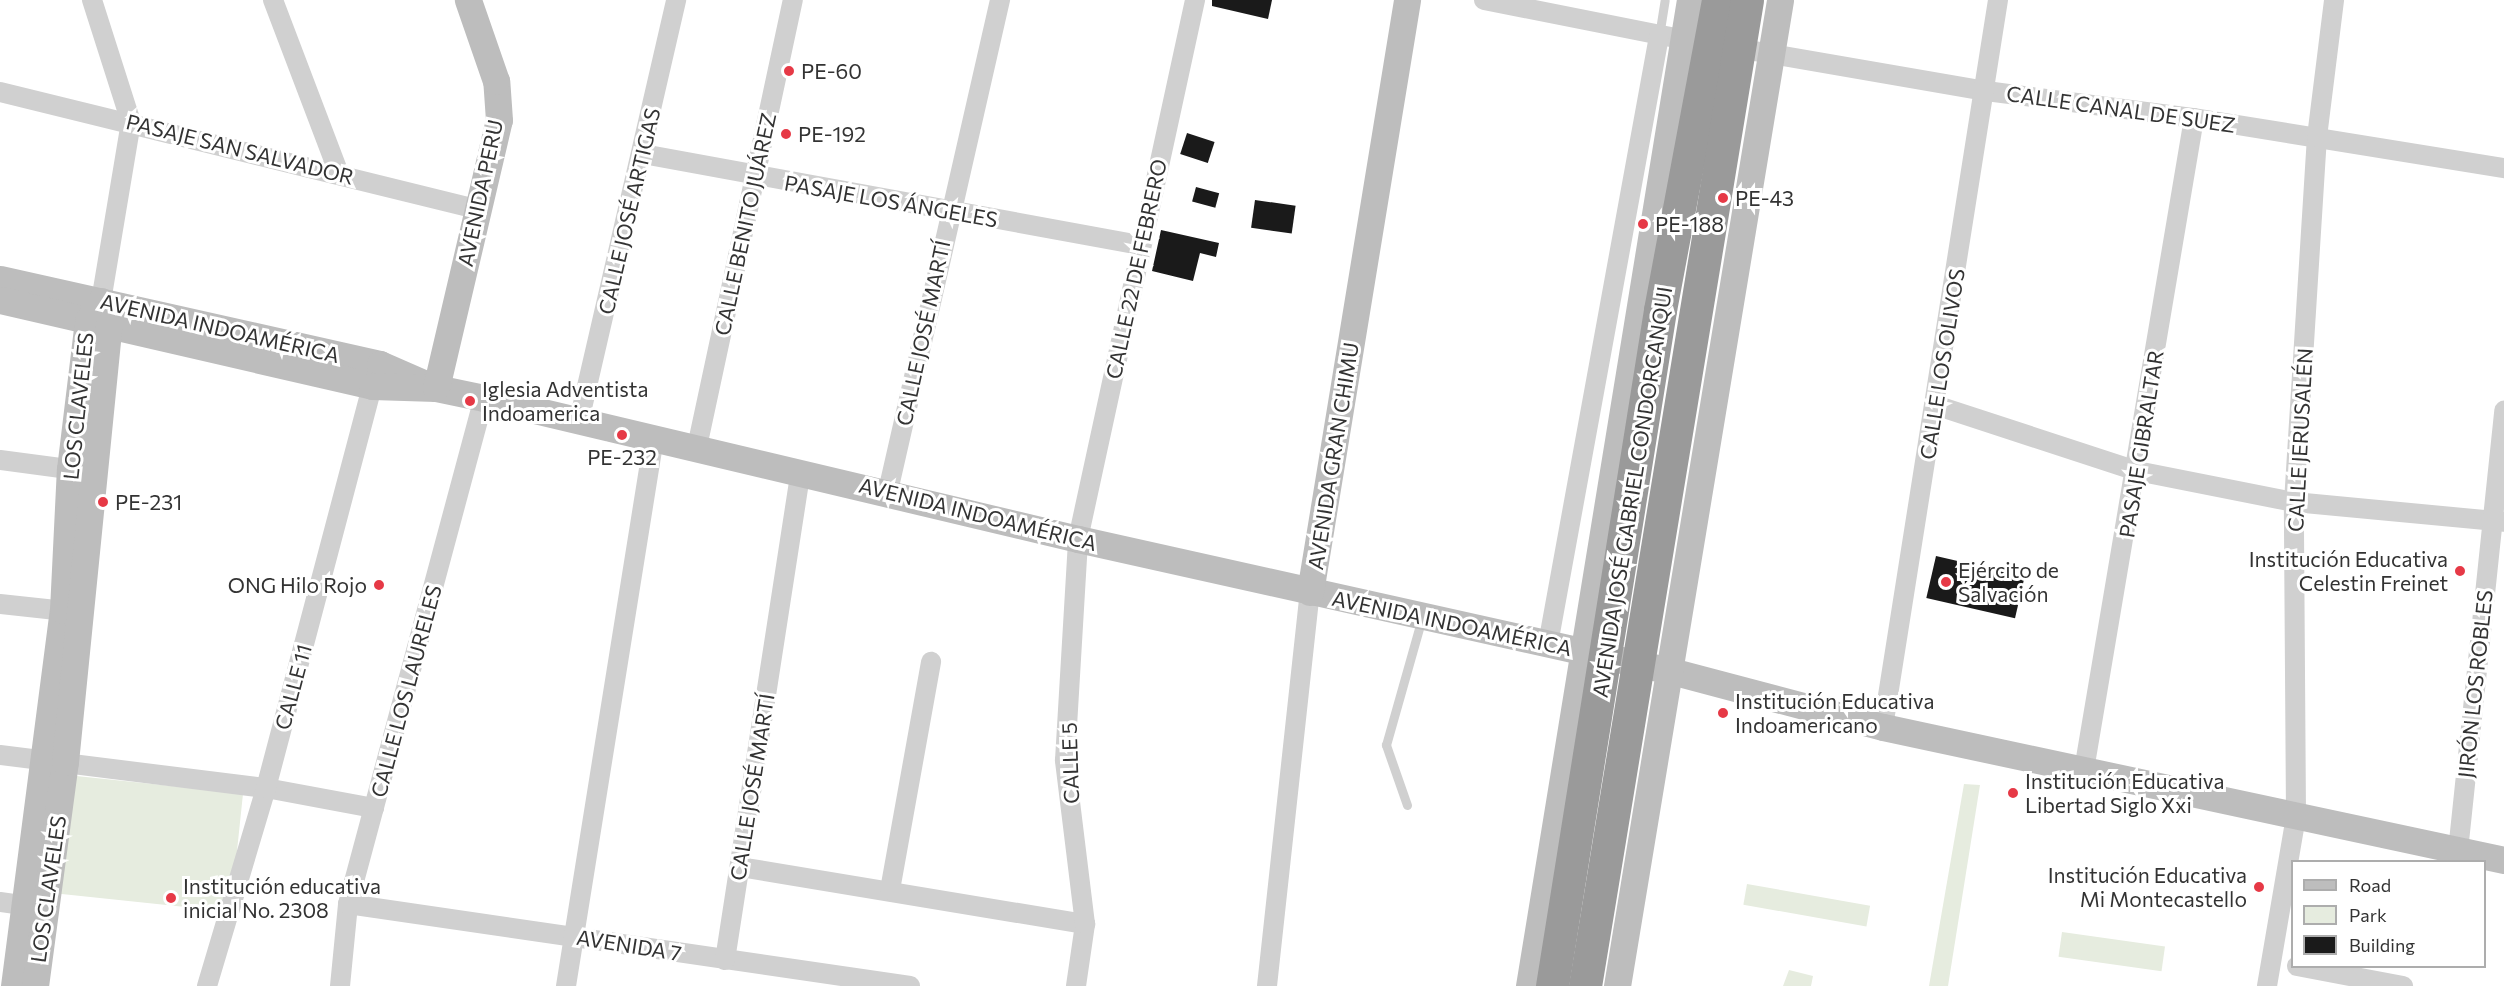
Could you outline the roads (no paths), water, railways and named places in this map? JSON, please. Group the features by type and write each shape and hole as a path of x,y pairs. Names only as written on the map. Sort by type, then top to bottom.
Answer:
{"highway":[{"name":"AVENIDA JOSÉ GABRIEL CONDORCANQUI","path":"1552,986 1610,658 1698,42 1718,0"},
{"name":"AVENIDA JOSÉ GABRIEL CONDORCANQUI","path":"1698,42 1747,0"},
{"name":"AVENIDA JOSÉ GABRIEL CONDORCANQUI","path":"1585,986 1610,658"}],"street":[{"path":"92,0 131,122 99,315"},
{"path":"273,0 338,171"},
{"name":"AVENIDA PERU","path":"436,388 499,120 495,81 468,0"},
{"name":"CALLE JOSÉ ARTIGAS","path":"579,421 643,154 676,0"},
{"name":"CALLE BENITO JUÁREZ","path":"697,447 793,0"},
{"name":"CALLE JOSÉ MARTÍ","path":"888,491 1000,0"},
{"name":"CALLE 22 DE FEBRERO","path":"1078,539 1195,0"},
{"name":"AVENIDA GRAN CHIMU","path":"1267,986 1310,592 1407,0"},
{"name":"CALLE CANAL DE SUEZ","path":"1484,0 1698,42 1986,91 2194,118 2504,168"},
{"name":"AVENIDA JOSÉ GABRIEL CONDORCANQUI","path":"1690,0 1698,42"},
{"path":"1617,986 1671,671 1780,0"},
{"name":"CALLE LOS OLIVOS","path":"1883,727 1986,91 1998,0"},
{"name":"CALLE JERUSALÉN","path":"2267,986 2296,816 2294,502 2318,137 2334,0"},
{"path":"1548,644 1698,42"},
{"name":"PASAJE SAN SALVADOR","path":"0,92 338,171 479,210"},
{"name":"PASAJE GIBRALTAR","path":"2084,770 2137,471 2194,118"},
{"name":"PASAJE LOS ÁNGELES","path":"643,154 755,177 1140,245"},
{"name":"AVENIDA INDOAMÉRICA","path":"0,279 99,315 372,386 436,388 484,398 888,491 1078,539 1671,671 1883,727 2504,860"},
{"name":"AVENIDA INDOAMÉRICA","path":"0,300 380,364 436,388"},
{"name":"LOS CLAVELES","path":"14,986 24,905 55,761 72,611 80,471 99,315"},
{"name":"CALLE 11","path":"207,986 266,788 372,386"},
{"name":"CALLE LOS LAURELES","path":"340,986 348,904 484,398"},
{"path":"1935,405 2137,471 2294,502 2498,521"},
{"name":"JIRÓN LOS ROBLES","path":"2458,851 2498,521 2504,410"},
{"path":"566,986 654,438"},
{"path":"0,460 80,471"},
{"name":"CALLE JOSÉ MARTÍ","path":"725,960 801,471"},
{"name":"CALLE 5","path":"1076,986 1085,924 1065,760 1078,539"},
{"path":"0,604 72,611"},
{"name":"AVENIDA JOSÉ GABRIEL CONDORCANQUI","path":"1530,986 1610,658"},
{"path":"890,890 931,662"},
{"path":"0,755 266,788 374,808"},
{"path":"740,867 1085,924"},
{"name":"AVENIDA 7","path":"348,904 910,986"},
{"name":"LOS CLAVELES","path":"24,905 35,986"},
{"path":"2271,962 2291,966"},
{"path":"2308,968 2403,986"}],"lane":[{"path":"1665,0 1698,42"},
{"path":"1407,805 1386,745 1422,616"}],"place":[{"name":"PE-60","path":"789,71"},
{"name":"PE-192","path":"786,134"},
{"name":"PE-43","path":"1723,198"},
{"name":"PE-188","path":"1643,224"},
{"name":"Iglesia Adventista Indoamerica","path":"470,401"},
{"name":"PE-232","path":"622,435"},
{"name":"PE-231","path":"103,502"},
{"name":"Institución Educativa Celestin Freinet","path":"2460,571"},
{"name":"Ejército de Salvación","path":"1946,582"},
{"name":"ONG Hilo Rojo","path":"379,585"},
{"name":"Institución Educativa Indoamericano","path":"1723,713"},
{"name":"Institución Educativa Libertad Siglo Xxi","path":"2013,793"},
{"name":"Institución Educativa Mi Montecastello","path":"2259,887"},
{"name":"Institución educativa inicial No. 2308","path":"171,898"}]}
